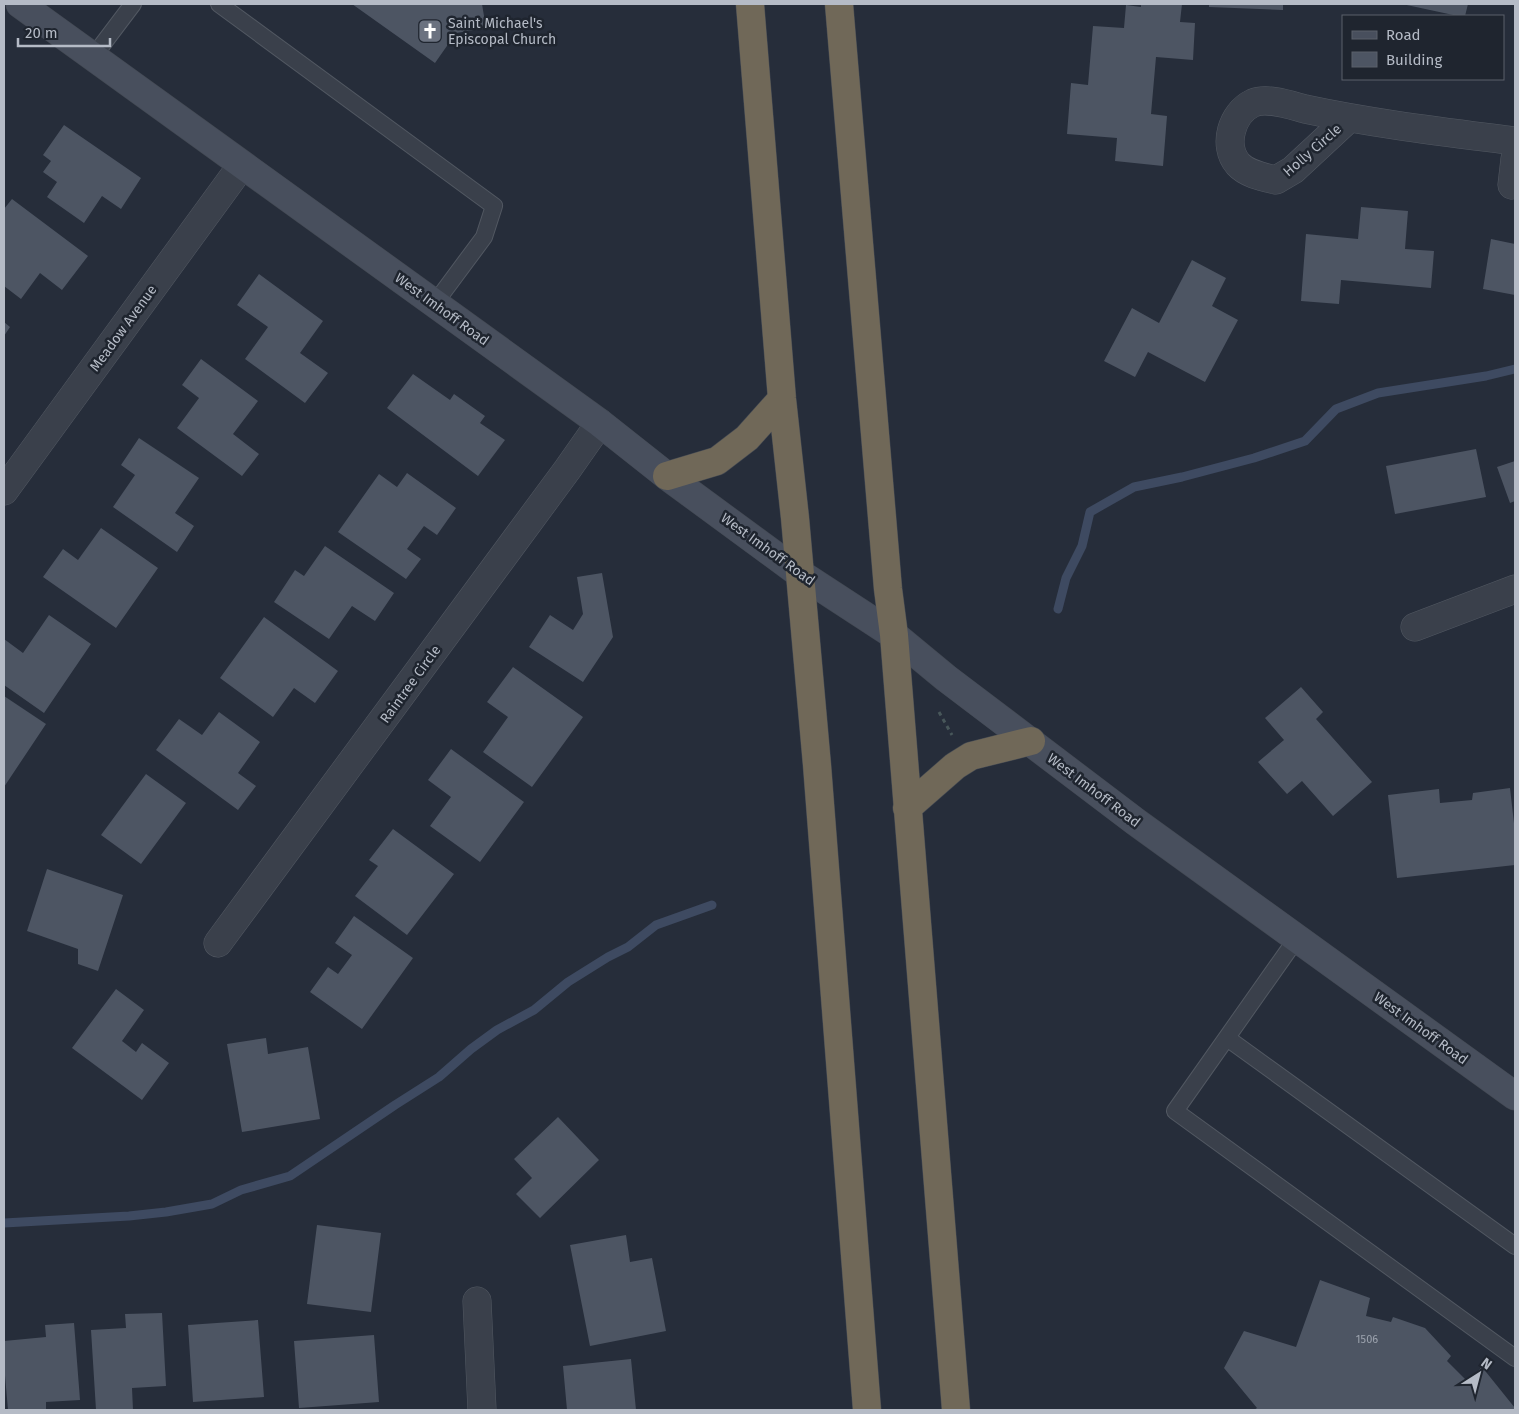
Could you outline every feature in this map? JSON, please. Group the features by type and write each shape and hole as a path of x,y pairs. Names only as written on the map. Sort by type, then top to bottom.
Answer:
{"highway":[{"path":"750,4 782,399 795,518 817,765 867,1410"},
{"path":"839,4 888,589 894,635 956,1410"},
{"path":"667,476 717,461 747,438 782,399"},
{"path":"908,808 955,766 971,756 1030,741"}],"street":[{"name":"West Imhoff Road","path":"20,4 600,423 667,476 799,573 894,635 946,678 1136,822 1515,1096"},
{"name":"Holly Circle","path":"1349,118 1515,141"},
{"name":"Meadow Avenue","path":"4,491 242,165"},
{"name":"Raintree Circle","path":"218,943 600,423"},
{"path":"1415,627 1515,589"},
{"path":"477,1301 482,1410"}],"lane":[{"path":"93,57 133,4"},
{"path":"219,4 494,206 484,237 435,303"},
{"path":"1297,938 1175,1111 1515,1358"},
{"path":"1226,1038 1515,1246"}],"path":[{"path":"935,706 954,738"}],"building":[{"name":"Saint Michael's Episcopal Church","path":"352,4 482,4 486,28 456,33 435,63"},
{"path":"1141,4 1182,4 1180,22 1195,23 1193,60 1156,57 1151,114 1167,116 1163,166 1115,161 1117,138 1067,134 1071,83 1088,85 1093,26 1124,28 1126,5 1141,7"},
{"path":"1209,4 1283,4 1283,10 1209,7"},
{"path":"1402,4 1468,4 1465,15 1453,15"},
{"path":"64,125 141,178 121,209 102,196 84,223 47,197 57,182 43,172 51,161 43,155"},
{"path":"12,199 88,256 62,290 40,273 21,299 4,286 4,209"},
{"path":"1361,207 1408,211 1405,249 1434,251 1431,288 1341,280 1339,304 1301,301 1306,234 1358,239"},
{"path":"1491,239 1515,244 1515,295 1483,289"},
{"path":"1192,260 1226,278 1212,306 1238,320 1205,382 1148,352 1135,377 1104,361 1132,308 1159,323"},
{"path":"259,274 323,321 300,353 328,373 305,403 245,359 268,327 237,305"},
{"path":"4,322 10,327 4,336"},
{"path":"201,359 258,401 233,434 259,454 242,476 177,428 199,398 182,385"},
{"path":"413,374 450,400 454,394 485,416 480,423 505,440 478,476 387,408"},
{"path":"139,438 199,478 175,513 194,526 177,552 113,507 135,475 121,465"},
{"path":"1476,449 1486,497 1395,514 1386,466"},
{"path":"1515,461 1515,501 1510,503 1497,467"},
{"path":"407,473 456,508 437,535 424,526 407,549 421,559 406,579 338,532 379,474 397,487"},
{"path":"101,528 158,568 116,628 43,577 63,549 78,560"},
{"path":"325,546 394,593 375,621 352,606 329,639 274,602 295,570 304,576"},
{"path":"602,573 613,637 583,682 529,647 550,615 573,630 583,614 577,577"},
{"path":"49,615 91,644 44,713 4,685 4,639 23,653"},
{"path":"264,617 338,671 315,703 294,688 273,717 220,678"},
{"path":"513,667 583,717 532,787 483,752 508,717 487,702"},
{"path":"1301,687 1323,712 1316,719 1372,782 1333,816 1302,781 1287,794 1258,762 1284,740 1265,718"},
{"path":"4,696 46,724 4,787"},
{"path":"219,712 260,742 238,773 256,786 238,810 156,750 179,719 202,735"},
{"path":"451,749 524,802 480,862 430,826 451,797 428,780"},
{"path":"146,774 186,803 141,864 101,835"},
{"path":"1510,788 1515,832 1515,865 1397,878 1388,795 1439,789 1440,803 1472,800 1473,793"},
{"path":"393,829 454,874 407,935 355,896 378,866 369,860"},
{"path":"47,869 123,895 98,971 78,964 78,949 27,931"},
{"path":"354,916 413,958 362,1029 310,992 328,967 338,974 352,955 335,943"},
{"path":"116,989 144,1010 122,1041 136,1052 142,1043 169,1063 142,1100 72,1048"},
{"path":"266,1038 268,1054 308,1047 320,1119 242,1132 227,1044"},
{"path":"558,1117 599,1160 540,1218 516,1194 532,1178 514,1159"},
{"path":"317,1225 381,1233 371,1312 307,1304"},
{"path":"626,1235 630,1262 652,1258 666,1331 590,1346 570,1245"},
{"path":"1320,1280 1370,1298 1366,1316 1391,1322 1393,1317 1425,1328 1451,1356 1447,1361 1467,1381 1482,1367 1515,1410 1254,1410 1257,1408 1224,1368 1244,1331 1296,1347"},
{"path":"162,1313 166,1386 132,1388 133,1410 96,1410 91,1330 126,1328 125,1314"},
{"path":"258,1320 264,1397 193,1402 188,1325"},
{"path":"74,1323 80,1400 46,1402 46,1410 8,1410 4,1341 46,1337 45,1325"},
{"path":"374,1335 379,1402 299,1408 294,1341"},
{"path":"631,1359 636,1410 567,1410 563,1366"}],"waterway":[{"path":"1058,609 1066,578 1082,546 1090,512 1134,487 1182,477 1254,458 1305,441 1336,409 1378,393 1486,376 1515,369"},
{"path":"4,1223 166,1212 212,1204 241,1190 290,1176 439,1077 471,1049 497,1030 534,1010 568,982 628,947 656,925 712,905"}],"place":[{"name":"Saint Michael's Episcopal Church","path":"430,31"}]}
